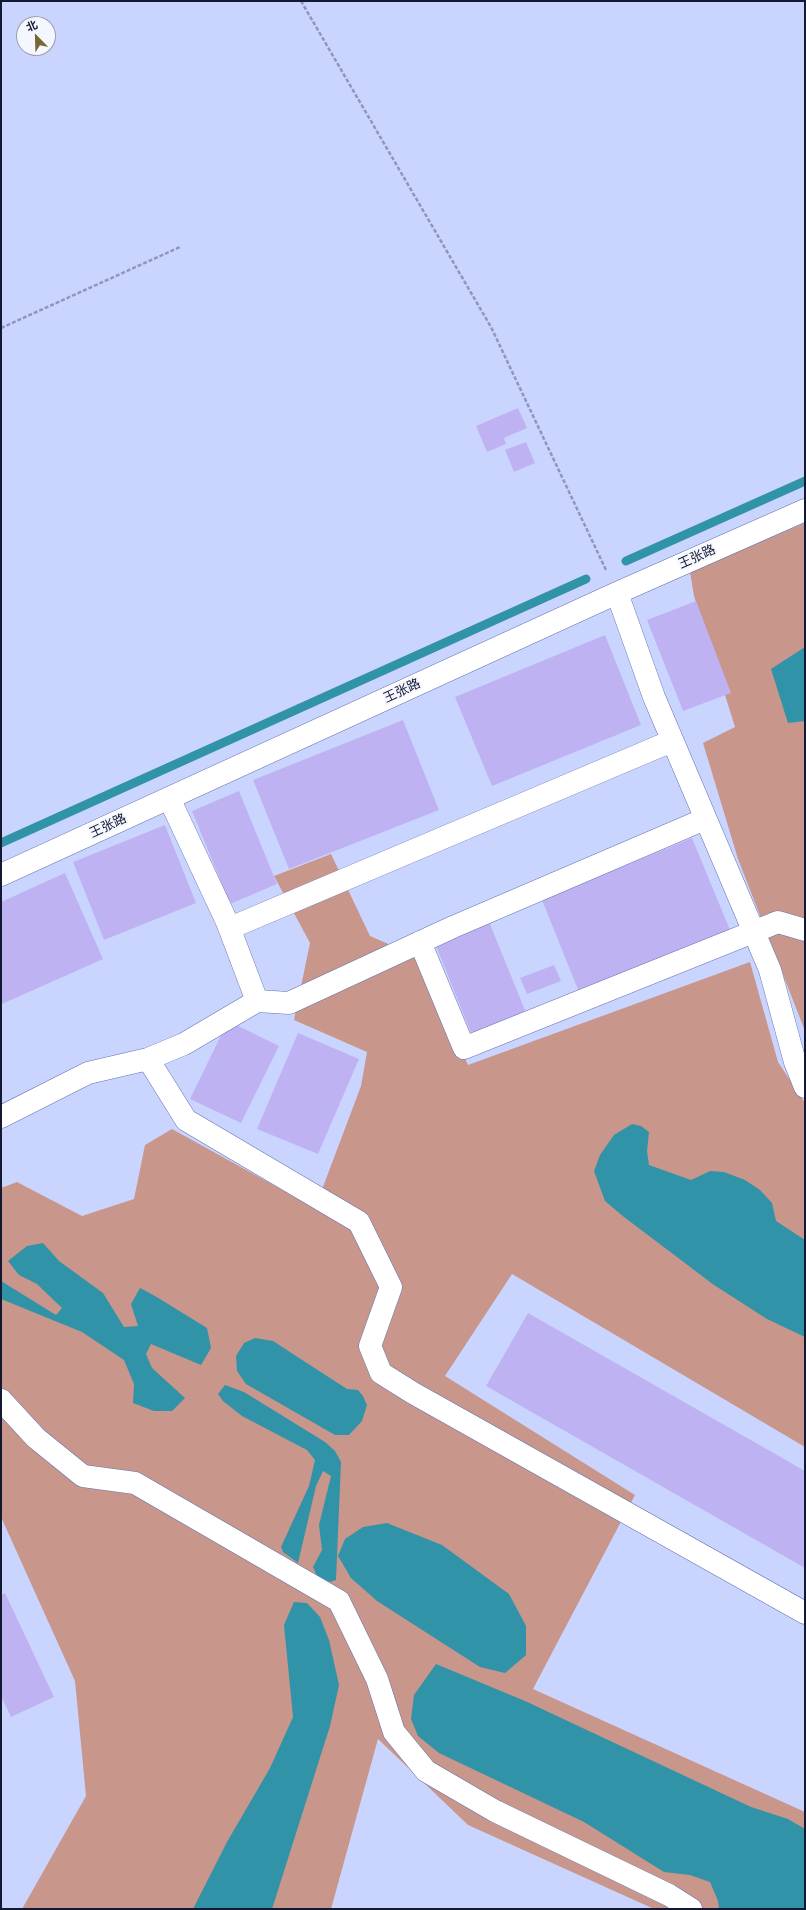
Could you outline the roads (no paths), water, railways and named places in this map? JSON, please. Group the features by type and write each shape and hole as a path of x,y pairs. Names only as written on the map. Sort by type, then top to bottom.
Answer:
{"street":[{"name":"王张路","path":"1,875 617,593 805,510"},
{"path":"617,593 654,697 770,970 795,1062 805,1087"},
{"path":"230,928 672,741"},
{"path":"169,798 230,928 257,1001"},
{"path":"1,1117 88,1074 148,1059 184,1044 257,1001 289,1003 420,942 705,819"},
{"path":"420,942 464,1048 778,922 805,930"},
{"path":"148,1059 186,1120 359,1222 391,1287 370,1346 381,1373 413,1393 805,1614"},
{"path":"1,1400 36,1438 83,1476 135,1482 339,1601 377,1679 394,1732 426,1771 495,1811 669,1895 692,1909"}],"waterway":[{"path":"626,561 805,481"},
{"path":"1,843 586,579"}]}
